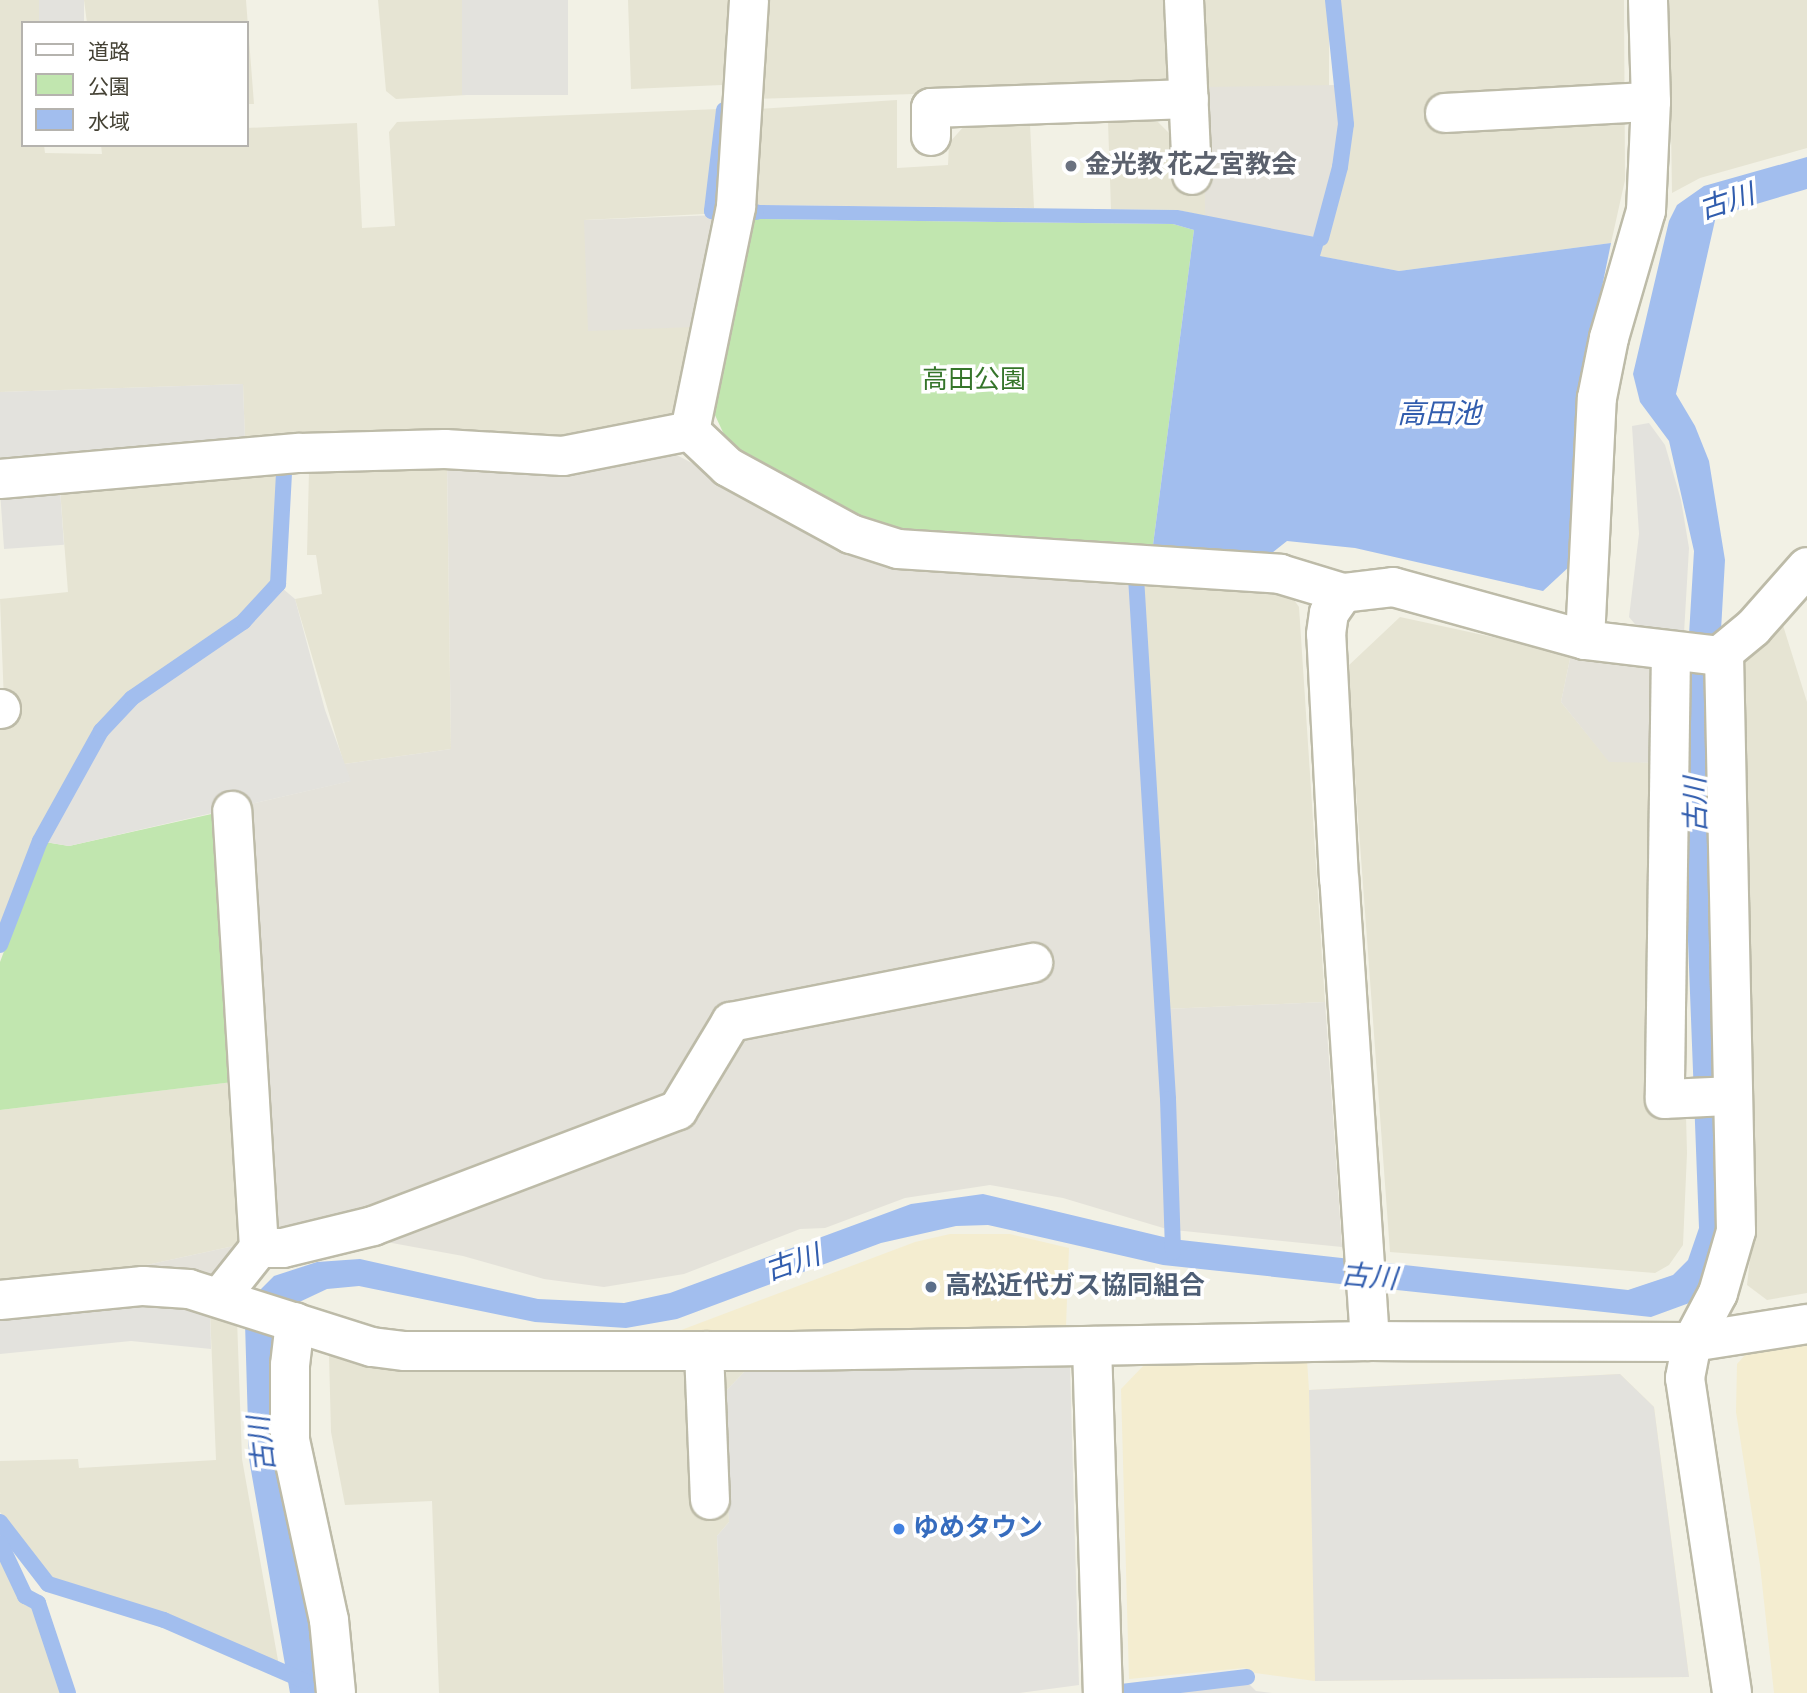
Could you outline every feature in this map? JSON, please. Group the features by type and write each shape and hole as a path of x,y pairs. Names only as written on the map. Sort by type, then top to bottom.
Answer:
{"street":[{"path":"690,431 736,211 749,0"},
{"path":"1184,0 1192,175"},
{"path":"1585,640 1597,398 1609,338 1646,211 1651,102 1648,0"},
{"path":"931,136 931,108 1189,99"},
{"path":"1445,113 1651,102"},
{"path":"0,479 300,453 445,449 563,456 690,431"},
{"path":"690,431 728,467 851,534 898,548 1280,574 1343,593 1393,587 1585,640 1700,653 1807,567"},
{"path":"1343,593 1329,612 1326,634 1370,1341"},
{"path":"1700,653 1725,1096 1736,1231 1718,1293 1692,1342 1685,1378 1732,1693"},
{"path":"1700,653 1665,1099 1725,1096"},
{"path":"231,1300 259,1248 232,811"},
{"path":"259,1248 283,1248 373,1226 678,1110 732,1023 1033,963"},
{"path":"0,1300 143,1286 231,1300 372,1347 405,1351 704,1351 1370,1341 1692,1342 1807,1324"},
{"path":"295,1322 290,1365 290,1440 329,1620 336,1693"},
{"path":"1092,1346 1103,1693"},
{"path":"704,1351 710,1500"}],"shaded area":[{"path":"0,0 39,0 40,21 21,21 21,147 44,147 45,153 102,154 101,147 248,147 248,128 357,123 362,228 395,226 389,132 397,122 719,109 704,214 584,220 694,327 677,409 667,419 548,439 245,441 243,384 0,392"},
{"path":"39,0 84,0 84,21 39,21"},
{"path":"84,0 246,0 248,21 87,21"},
{"path":"378,0 462,0 467,95 396,99 386,91"},
{"path":"462,0 568,0 568,95 462,95"},
{"path":"628,0 734,0 722,85 631,89"},
{"path":"761,0 1166,0 1171,86 758,99"},
{"path":"1199,0 1329,0 1329,87 1199,87"},
{"path":"1336,0 1624,0 1625,180 1611,243 1399,271 1319,256 1344,168 1349,120"},
{"path":"1669,0 1807,0 1807,148 1700,178 1672,193"},
{"path":"248,26 254,104 248,104"},
{"path":"1337,85 1343,126 1337,167 1317,238 1205,216 1204,87"},
{"path":"897,100 897,168 948,165 949,143 965,125 1030,124 1034,208 757,205 759,109"},
{"path":"1108,122 1158,122 1171,135 1172,170 1206,170 1205,216 1178,210 1111,209"},
{"path":"717,215 694,327 588,331 584,220"},
{"path":"243,384 245,441 0,460 0,392"},
{"path":"1649,423 1665,445 1681,500 1689,548 1684,633 1640,630 1629,617 1639,534 1632,426"},
{"path":"667,450 846,543 1133,574 1170,1230 1063,1198 990,1185 905,1198 825,1228 800,1229 684,1274 604,1287 544,1279 463,1256 370,1239 284,1253 259,1271 252,1282 142,1266 243,1244 246,805 350,781 344,764 451,749 447,459"},
{"path":"279,465 272,584 222,632 128,693 98,725 43,822 0,931 0,729 5,728 0,599 68,592 60,489"},
{"path":"447,466 451,749 344,764 295,599 322,594 316,555 307,555 309,470"},
{"path":"60,489 64,545 4,549 0,493"},
{"path":"1139,580 1286,588 1299,607 1325,1002 1166,1009"},
{"path":"282,588 295,599 325,710 351,781 69,846 45,842 114,722 154,689 246,627"},
{"path":"1400,617 1571,654 1561,702 1609,761 1664,763 1673,1081 1685,1078 1687,1153 1683,1245 1669,1265 1655,1273 1390,1252 1347,667"},
{"path":"1781,619 1807,702 1807,1293 1767,1300 1747,1285 1753,1232 1734,656"},
{"path":"1571,654 1653,666 1664,763 1609,762 1561,702"},
{"path":"1325,1002 1342,1247 1174,1230 1166,1009"},
{"path":"233,1082 243,1244 142,1266 0,1282 0,1110"},
{"name":"高松近代ガス協同組合","path":"950,1234 1010,1234 1069,1248 1066,1326 676,1332 915,1242"},
{"path":"146,1305 210,1310 211,1349 131,1341 0,1354 0,1318"},
{"path":"210,1310 237,1319 242,1459 279,1666 167,1617 52,1581 0,1512 0,1461 78,1459 79,1468 216,1460"},
{"path":"1807,1343 1807,1693 1774,1693 1760,1565 1736,1412 1737,1364 1746,1354"},
{"path":"329,1355 405,1371 748,1368 724,1393 729,1522 717,1536 724,1693 439,1693 432,1501 345,1505 331,1432"},
{"path":"1307,1360 1309,1390 1620,1374 1654,1407 1689,1677 1315,1681 1255,1673 1244,1668 1129,1679 1121,1389 1145,1364"},
{"name":"ゆめタウン","path":"1070,1366 1079,1685 1019,1693 724,1693 717,1536 729,1522 724,1393 748,1368"},
{"path":"1620,1374 1654,1407 1689,1677 1315,1681 1309,1390"},
{"path":"0,1554 15,1573 26,1606 35,1604 64,1693 0,1693"},
{"path":"1247,1682 1256,1691 1272,1693 1147,1693"}],"green space":[{"name":"高田公園","path":"754,219 1173,224 1194,230 1152,553 898,536 735,458 714,413"},
{"path":"216,813 233,1082 0,1110 0,962 45,842 69,846"}],"water":[{"name":"古川","path":"1807,157 1807,189 1716,216 1676,394 1695,426 1709,461 1725,560 1720,648 1728,1230 1692,1302 1651,1317 1163,1265 988,1225 956,1226 881,1243 677,1319 626,1328 535,1322 359,1286 327,1289 293,1305 323,1693 290,1693 249,1459 245,1323 261,1289 274,1276 317,1262 360,1259 538,1299 624,1303 670,1293 911,1204 983,1194 1172,1239 1628,1290 1673,1275 1688,1260 1699,1228 1678,679 1689,635 1694,551 1669,441 1640,402 1633,374 1669,221 1677,205 1704,186"},
{"name":"高田池","path":"757,205 1178,210 1325,239 1320,256 1399,271 1611,243 1588,356 1585,552 1543,591 1355,548 1287,541 1267,557 1152,553 1194,230 1173,224 754,219"}],"waterway":[{"path":"1321,238 1340,167 1346,124 1333,0"},
{"path":"724,110 712,211 756,212"},
{"path":"0,945 40,841 101,731 132,698 243,622 278,584 285,454"},
{"path":"1136,577 1168,1099 1173,1252"},
{"path":"0,1522 48,1584 164,1620 304,1681"},
{"path":"0,1543 25,1596 38,1603 68,1693"},
{"path":"1113,1693 1247,1677"}],"place":[{"name":"金光教 花之宮教会","path":"1071,166"},
{"name":"高松近代ガス協同組合","path":"931,1287"},
{"name":"ゆめタウン","path":"899,1529"}]}
